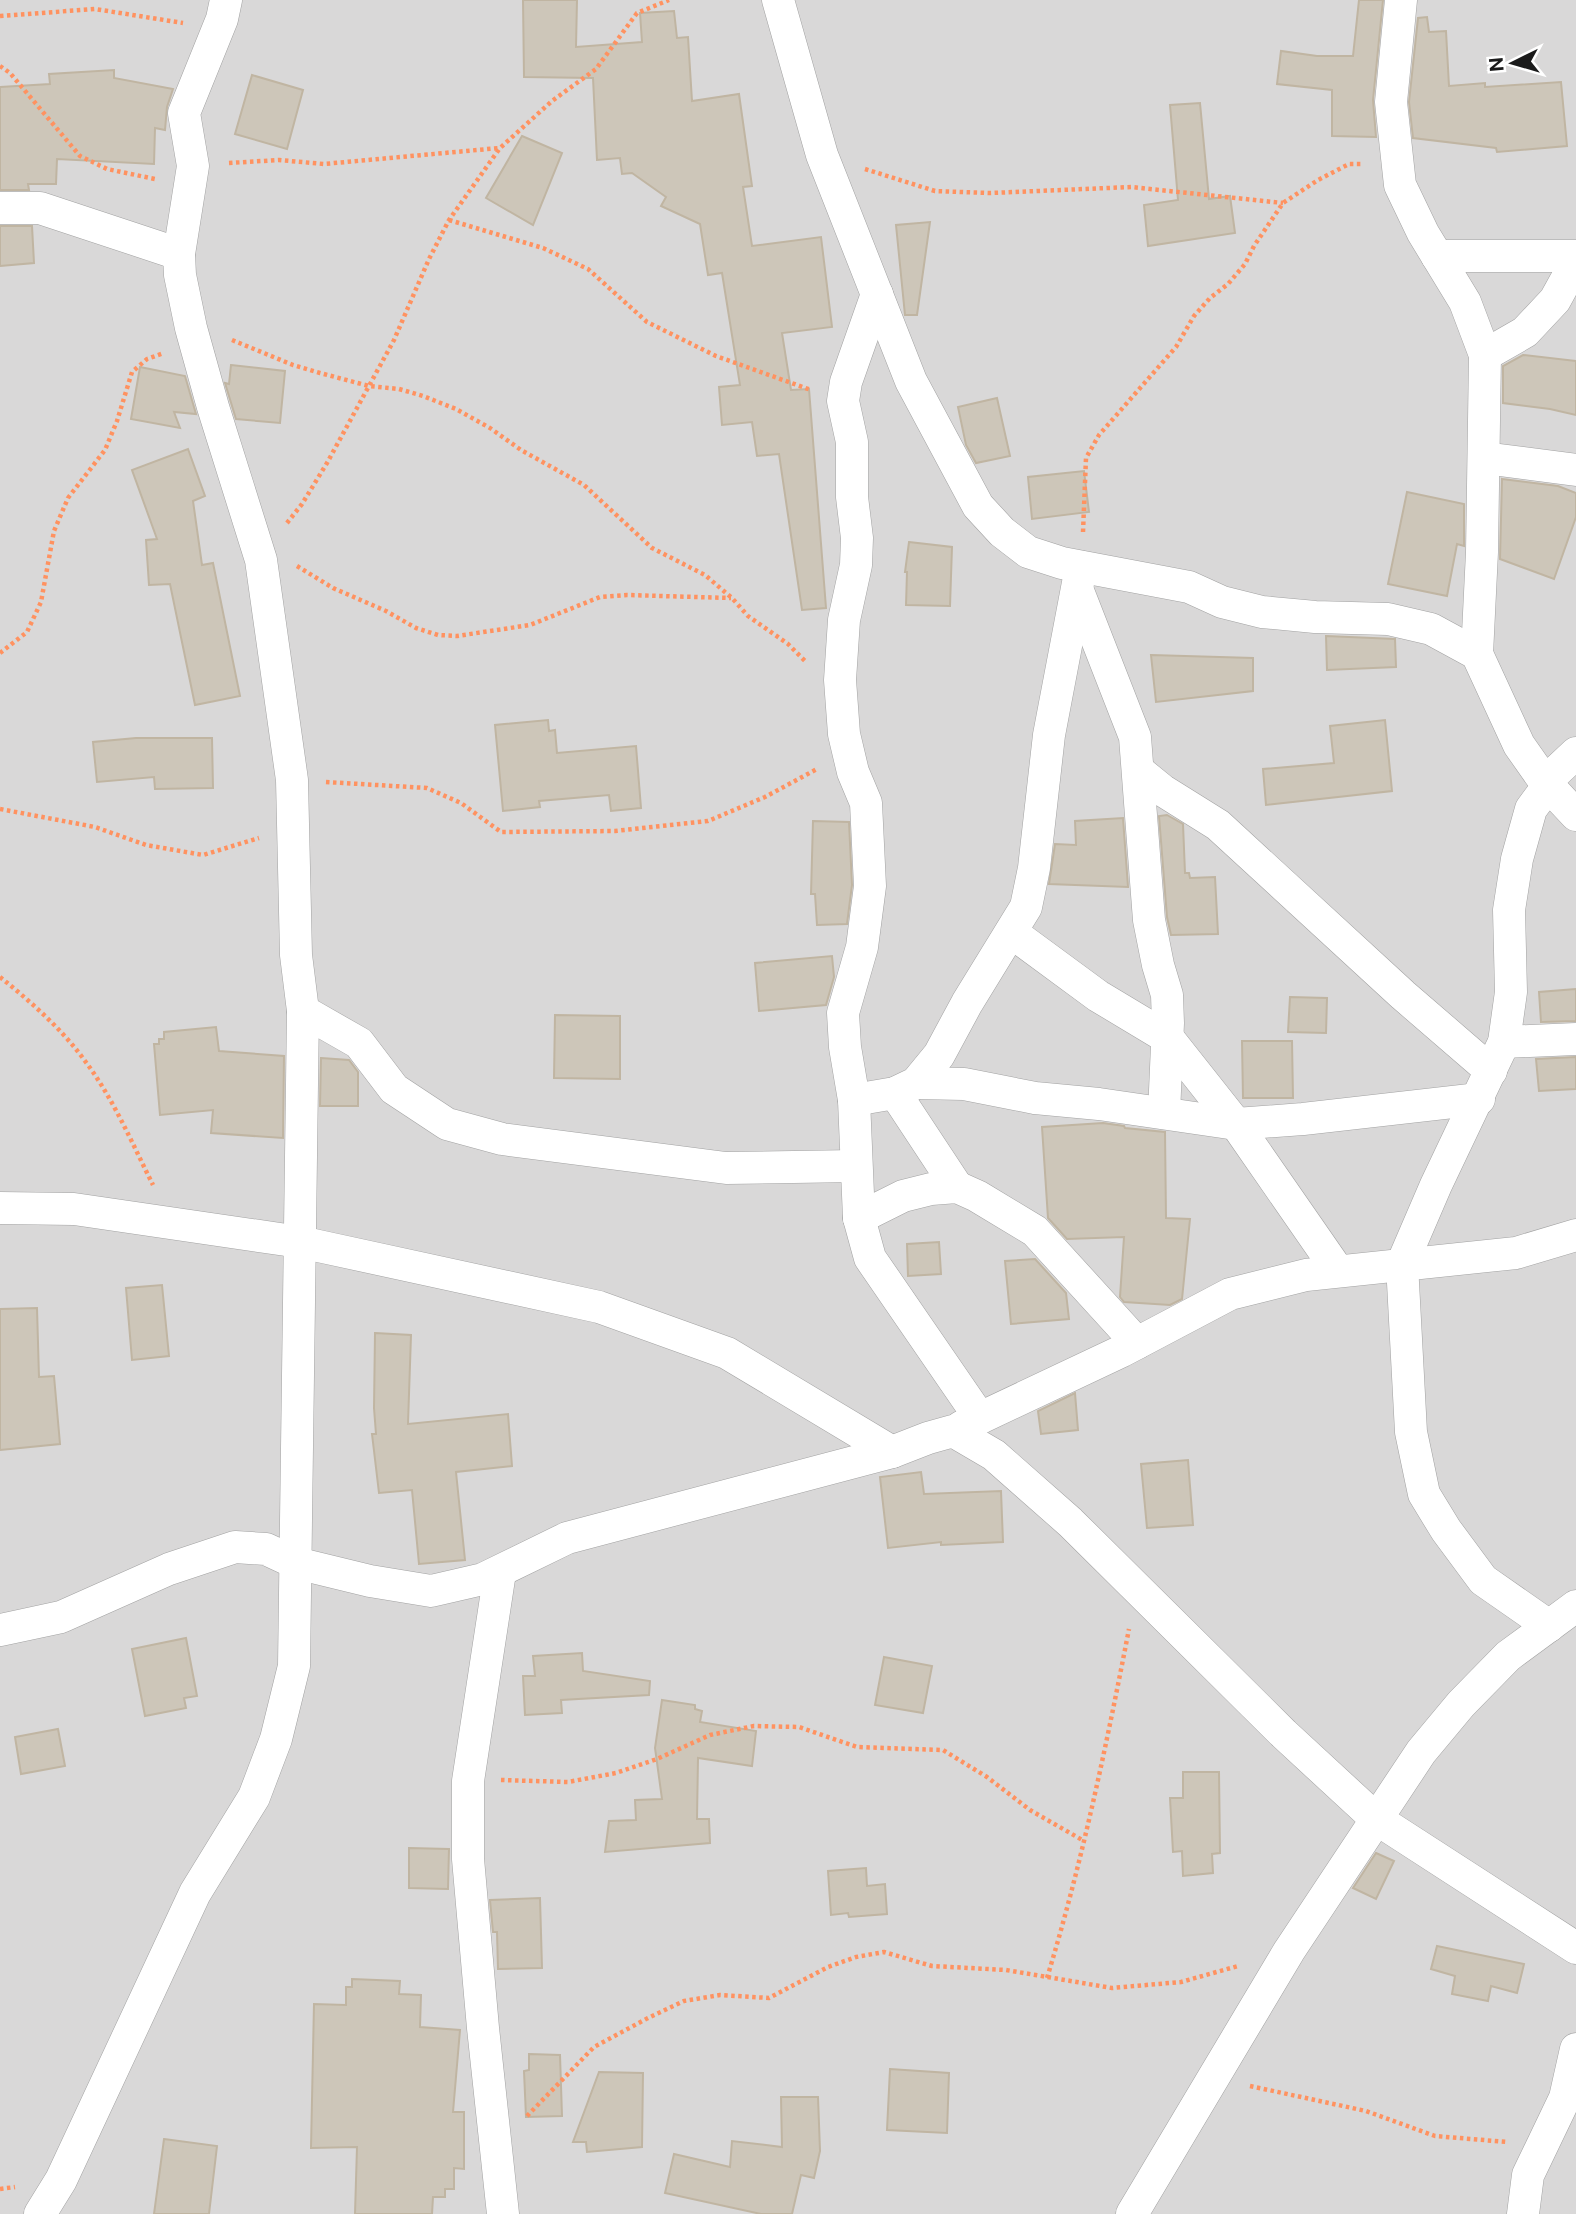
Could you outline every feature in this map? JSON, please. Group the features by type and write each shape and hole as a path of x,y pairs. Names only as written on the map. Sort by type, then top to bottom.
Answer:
{"street":[{"path":"778,0 822,155 911,381 978,506 1002,531 1028,552 1079,579 1189,587 1222,602 1262,612 1388,619 1413,623 1431,629 1477,654"},
{"path":"1401,0 1391,102 1400,185 1437,256 1465,302 1485,355 1477,654 1518,745 1546,784 1576,816"},
{"path":"52,2209 195,1893 254,1797 275,1739 294,1666 303,1011 296,955 292,780 264,554 193,335 180,275 179,254 192,177 184,113 224,9"},
{"path":"0,208 40,208 179,254"},
{"path":"1437,256 1576,256"},
{"path":"1485,355 1525,332 1555,300 1576,262"},
{"path":"877,295 846,382 843,401 852,442 852,497 857,538 856,565 845,620 840,680 844,734 853,772 866,803 870,886 862,947 843,1013 845,1046 854,1100 859,1218 870,1258 967,1424 994,1455 1070,1522 1284,1734 1376,1818 1576,1948"},
{"path":"1484,458 1576,470"},
{"path":"1079,579 1135,737 1140,772 1149,920 1167,995 1164,1113"},
{"path":"906,1088 939,1055 967,1003 1026,907 1034,868 1049,735 1079,579"},
{"path":"1549,1626 1483,1580 1446,1530 1424,1494 1411,1432 1402,1264 1504,1042 1511,992 1509,910 1517,859 1531,810 1546,784 1576,753"},
{"path":"1140,772 1161,790 1218,825 1403,995 1485,1084"},
{"path":"1011,932 1098,996 1168,1038 1236,1124 1338,1271"},
{"path":"303,1011 359,1043 394,1088 447,1124 502,1139 726,1168 856,1166"},
{"path":"1504,1042 1576,1040"},
{"path":"854,1100 906,1088 964,1084 1035,1098 1236,1124 1303,1119 1485,1084"},
{"path":"906,1088 957,1187"},
{"path":"859,1218 903,1196 931,1189 957,1187 1035,1231 1137,1343"},
{"path":"0,1208 74,1209 300,1242 599,1307 727,1353 892,1452"},
{"path":"0,1630 61,1617 169,1569 235,1548 266,1549 296,1563 370,1581 430,1591 483,1579 567,1538 892,1452 967,1424 1137,1343 1230,1294 1306,1275 1516,1253 1576,1235"},
{"path":"500,1572 468,1781 468,1859 503,2214"},
{"path":"1132,2214 1289,1951 1421,1752 1461,1704 1508,1656 1576,1606"},
{"path":"1523,2214 1528,2175 1565,2098 1576,2049"}],"path":[{"path":"669,0 638,13 596,69 552,101 500,148 449,220 394,340 369,386 302,504 264,554 386,611 416,628 438,635 457,636 530,625 600,597 627,595 732,598"},
{"path":"0,16 95,9 189,25 224,9"},
{"path":"0,66 10,73 80,156 107,169 192,177 279,160 324,164 500,148"},
{"path":"822,155 935,191 990,193 1131,187 1283,203"},
{"path":"1079,579 1086,458 1098,435 1176,347 1194,316 1245,264 1283,203 1349,164 1398,164"},
{"path":"449,220 543,248 588,269 647,322 683,341 754,371 843,401"},
{"path":"0,653 27,632 41,602 54,531 68,498 105,450 132,372 147,359 193,335 248,345 293,365 369,386 400,389 423,396 456,409 491,428 521,450 584,485 652,548 705,575 732,598 748,617 788,644 842,698"},
{"path":"292,780 427,788 461,803 501,832 615,831 708,821 765,797 848,752"},
{"path":"0,809 95,827 146,845 203,855 293,828"},
{"path":"0,977 36,1006 85,1061 123,1124 172,1223"},
{"path":"1047,1978 1069,1906 1102,1770 1137,1587"},
{"path":"468,1781 568,1782 616,1773 657,1759 710,1735 754,1726 799,1727 857,1747 943,1750 987,1777 1030,1810 1084,1841"},
{"path":"496,2148 594,2047 684,2001 719,1995 769,1998 828,1967 856,1957 884,1952 932,1966 1006,1970 1112,1988 1181,1982 1289,1951"},
{"path":"1214,2078 1366,2112 1434,2136 1543,2145"}],"shaded area":[{"path":"0,0 1576,0 1576,2214 0,2214"}],"building":[{"path":"523,0 577,0 576,47 642,42 640,13 674,11 677,38 688,37 692,101 739,94 752,186 743,187 752,246 821,237 832,327 782,333 791,390 809,389 826,608 802,610 779,454 757,456 752,422 722,425 719,387 740,385 722,273 708,275 700,224 661,206 666,197 632,173 622,174 620,158 597,160 593,78 524,77"},
{"path":"1359,0 1383,0 1373,100 1376,137 1332,136 1332,90 1277,84 1281,51 1317,56 1353,56"},
{"path":"1427,17 1429,32 1446,31 1449,86 1485,83 1485,87 1561,82 1567,146 1497,152 1496,148 1413,138 1409,102 1418,18"},
{"path":"114,70 114,78 173,89 167,107 165,130 155,128 154,164 57,159 56,184 28,184 29,190 0,190 0,87 50,84 49,74"},
{"path":"252,75 303,90 287,149 235,134"},
{"path":"1200,103 1209,199 1230,196 1235,233 1148,246 1144,205 1178,200 1170,105"},
{"path":"522,136 562,153 533,225 486,198"},
{"path":"930,222 917,315 905,315 896,225"},
{"path":"0,226 32,226 34,263 0,266"},
{"path":"1523,355 1576,361 1576,415 1503,403 1503,366"},
{"path":"231,365 285,371 280,423 236,419 225,383 229,384"},
{"path":"140,367 185,376 196,414 174,412 180,428 131,419"},
{"path":"997,398 1010,456 976,463 966,445 958,407"},
{"path":"188,449 205,496 193,501 202,565 213,563 240,696 195,705 170,584 149,585 146,540 157,539 132,470"},
{"path":"1084,471 1089,512 1032,519 1028,477"},
{"path":"1502,479 1558,486 1576,493 1576,517 1554,579 1500,559"},
{"path":"1407,492 1464,504 1464,546 1457,544 1447,596 1388,584"},
{"path":"909,542 952,547 950,606 906,605 905,572"},
{"path":"1326,636 1395,639 1396,667 1327,670"},
{"path":"1151,655 1253,658 1253,691 1156,702"},
{"path":"548,720 549,731 555,730 557,753 636,746 641,808 611,811 609,795 539,801 540,807 503,811 495,725"},
{"path":"1385,720 1392,791 1266,805 1263,769 1334,763 1330,726"},
{"path":"136,738 212,738 213,788 155,789 154,777 97,782 93,742"},
{"path":"1167,815 1183,824 1185,873 1189,873 1190,878 1215,877 1218,934 1171,935 1167,917 1159,816"},
{"path":"1123,818 1128,887 1049,884 1055,844 1076,845 1075,821"},
{"path":"813,821 849,822 852,885 847,924 817,925 815,894 811,894"},
{"path":"832,956 834,977 826,1005 759,1011 755,963"},
{"path":"1576,989 1576,1021 1541,1022 1539,992"},
{"path":"1290,997 1327,998 1326,1033 1288,1032"},
{"path":"555,1015 620,1016 620,1079 554,1078"},
{"path":"216,1027 219,1051 284,1056 283,1138 211,1133 213,1110 160,1115 154,1044 159,1044 159,1039 164,1039 164,1032"},
{"path":"1242,1041 1292,1041 1293,1098 1243,1098"},
{"path":"1576,1057 1576,1089 1539,1091 1536,1059"},
{"path":"321,1058 349,1060 358,1072 358,1106 320,1106"},
{"path":"1103,1123 1165,1132 1166,1218 1190,1219 1182,1299 1170,1305 1124,1302 1120,1297 1124,1237 1067,1239 1048,1218 1042,1127"},
{"path":"939,1242 941,1274 908,1276 907,1244"},
{"path":"1035,1259 1066,1293 1069,1319 1011,1324 1005,1261"},
{"path":"162,1285 169,1356 132,1360 126,1288"},
{"path":"37,1308 39,1377 54,1376 60,1444 0,1450 0,1309"},
{"path":"375,1333 411,1335 408,1424 508,1414 512,1466 456,1472 465,1560 419,1564 412,1490 379,1493 372,1434 376,1434"},
{"path":"1075,1393 1078,1430 1041,1434 1038,1411"},
{"path":"1188,1460 1193,1525 1147,1528 1141,1464"},
{"path":"921,1472 924,1494 1001,1491 1003,1542 941,1545 941,1542 888,1548 880,1477"},
{"path":"186,1638 197,1696 184,1698 186,1708 145,1716 132,1649"},
{"path":"582,1653 583,1671 650,1681 649,1695 561,1700 562,1713 525,1715 523,1676 535,1676 533,1656"},
{"path":"884,1657 932,1666 923,1713 875,1705"},
{"path":"662,1700 695,1705 695,1709 702,1711 700,1722 756,1731 752,1766 698,1758 697,1819 709,1819 710,1843 605,1852 609,1821 636,1820 635,1800 662,1799 655,1748"},
{"path":"58,1729 65,1766 21,1774 15,1737"},
{"path":"1183,1772 1219,1772 1220,1853 1212,1854 1213,1873 1183,1876 1182,1851 1173,1852 1170,1798 1183,1798"},
{"path":"409,1848 449,1849 448,1889 409,1888"},
{"path":"1376,1853 1394,1861 1376,1899 1353,1888"},
{"path":"866,1868 867,1886 885,1884 887,1914 849,1917 848,1913 831,1915 828,1871"},
{"path":"540,1898 542,1968 498,1969 497,1932 493,1932 490,1900"},
{"path":"1437,1946 1524,1964 1517,1993 1491,1986 1488,2001 1452,1994 1455,1976 1431,1969"},
{"path":"352,1979 400,1981 399,1994 421,1995 420,2027 460,2030 453,2112 464,2112 464,2169 454,2168 454,2189 445,2189 445,2197 433,2197 432,2214 355,2214 357,2147 311,2148 314,2004 346,2005 346,1987 352,1987"},
{"path":"529,2054 560,2055 562,2116 526,2117 524,2071 529,2070"},
{"path":"890,2069 949,2073 947,2133 887,2130"},
{"path":"599,2072 643,2073 642,2147 587,2152 586,2142 573,2142"},
{"path":"781,2097 818,2097 820,2151 814,2178 801,2175 792,2214 761,2214 665,2193 674,2154 730,2167 732,2141 782,2147"},
{"path":"164,2139 217,2146 209,2214 154,2214"}]}
